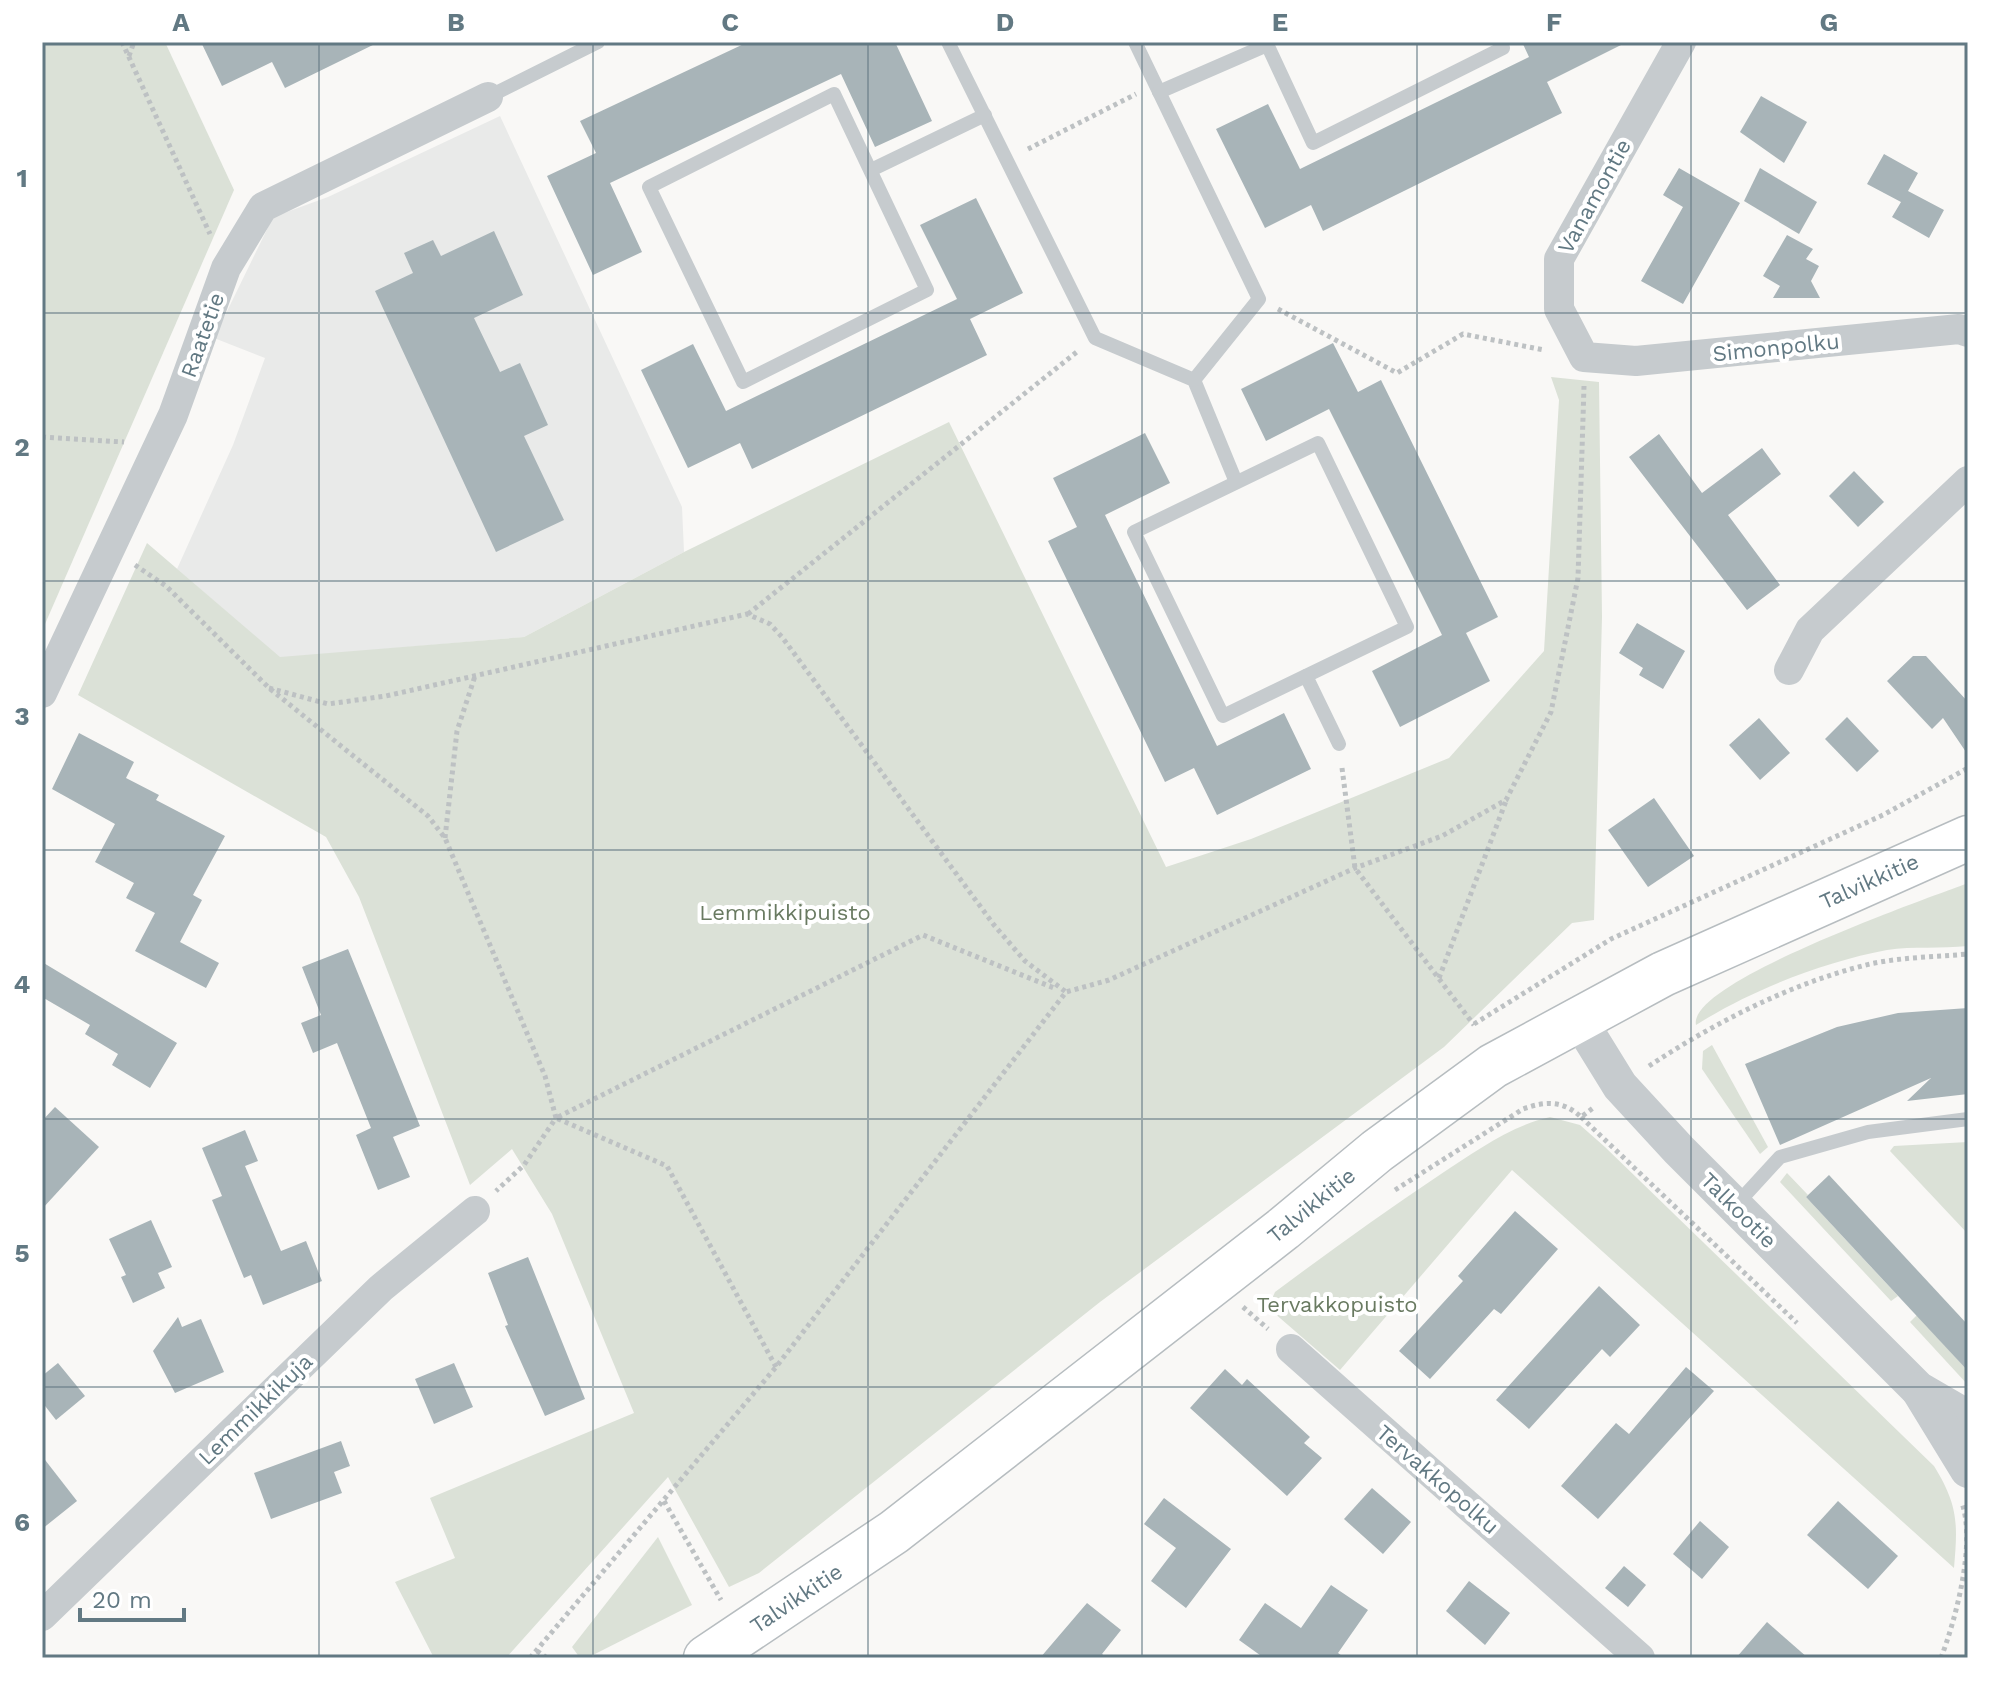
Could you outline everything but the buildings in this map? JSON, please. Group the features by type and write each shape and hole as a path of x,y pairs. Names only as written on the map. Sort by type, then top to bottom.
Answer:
{"main road":[{"name":"Talvikkitie","path":"706,1658 894,1532 1283,1229 1377,1151 1493,1066 1578,1018 1677,968 1968,838"}],"street":[{"name":"Vanamontie","path":"1584,357 1559,309 1559,259 1681,42"},
{"name":"Raatetie","path":"42,693 173,415 226,268 263,207 488,97"},
{"name":"Simonpolku","path":"1584,357 1636,361 1945,331 1968,332"},
{"path":"1789,670 1810,630 1968,481"},
{"name":"Talkootie","path":"1578,1018 1620,1086 1735,1206 1918,1389 1968,1418"},
{"name":"Lemmikkikuja","path":"42,1616 381,1288 475,1211"},
{"name":"Tervakkopolku","path":"1291,1349 1640,1658"},
{"name":"Talkootie","path":"1918,1389 1964,1482"}],"lane":[{"path":"488,97 598,42"},
{"path":"948,42 1095,338 1194,380 1236,482"},
{"path":"1135,42 1259,299 1194,380"},
{"path":"1157,88 1266,43 1313,143 1503,48 1501,42"},
{"path":"834,94 871,170 927,290 743,382 649,187 834,94"},
{"path":"871,170 985,115"},
{"path":"1318,443 1407,627 1306,676 1223,716 1134,532 1318,443"},
{"path":"1306,676 1339,744"},
{"path":"1735,1206 1780,1157 1868,1132 1968,1119"}],"path":[{"path":"122,42 226,268"},
{"path":"129,57 134,42"},
{"path":"1007,159 1157,88"},
{"path":"1259,299 1397,373 1463,334 1584,357 1578,578 1551,712 1506,800 1439,978"},
{"path":"269,688 328,704 386,696 747,614 1095,338"},
{"path":"42,437 86,441 112,439 157,450"},
{"path":"111,548 166,586 269,688 428,816 445,838 545,1076 556,1118"},
{"path":"747,614 770,624 782,637 994,925 1025,961 1066,992"},
{"path":"445,838 457,731 476,675"},
{"path":"1339,744 1355,868 1474,1024 1493,1066 1523,1109"},
{"path":"1474,1024 1611,939 1883,815 1968,768"},
{"path":"530,1658 776,1367 1066,992 1109,980 1355,868 1442,836 1506,800"},
{"path":"475,1211 524,1165 556,1118 923,935 1066,992"},
{"path":"1581,1117 1620,1086 1733,1015 1820,980 1874,963 1968,954"},
{"path":"1382,1199 1523,1109 1539,1103 1557,1103 1572,1108 1809,1334"},
{"path":"556,1118 667,1166 776,1367"},
{"path":"1236,1301 1291,1349"},
{"path":"1941,1658 1960,1591 1965,1549 1964,1482"},
{"path":"664,1501 727,1609"},
{"path":"537,1651 547,1658"}],"shaded area":[{"path":"500,116 682,507 684,552 524,637 280,658 177,569 233,445 265,358 214,338 273,217 328,197"}],"green space":[{"path":"42,42 165,42 234,190 42,631"},
{"name":"Lemmikkipuisto","path":"1551,377 1599,382 1602,617 1594,920 1572,923 1444,1047 1100,1302 759,1573 729,1587 668,1477 506,1658 434,1658 395,1582 455,1558 430,1498 634,1413 552,1214 512,1149 470,1185 359,897 326,837 78,695 147,543 280,657 524,637 684,552 949,422 1166,867 1251,839 1449,758 1544,651 1559,400"},
{"path":"1968,883 1968,946 1887,950 1838,962 1764,989 1696,1025 1704,1007 1729,987 1768,965 1862,923"},
{"path":"1712,1045 1768,1147 1760,1154 1702,1069 1703,1051"},
{"name":"Tervakkopuisto","path":"1550,1117 1580,1125 1605,1147 1934,1466 1952,1504 1956,1539 1954,1568 1512,1170 1340,1370 1273,1312 1271,1301 1275,1292 1378,1217 1493,1141"},
{"path":"1968,1142 1968,1234 1890,1151 1894,1146"},
{"path":"1787,1173 1898,1296 1891,1301 1780,1182"},
{"path":"1917,1315 1968,1371 1968,1385 1910,1322"},
{"path":"658,1537 692,1605 587,1658 580,1658 572,1647"}]}
